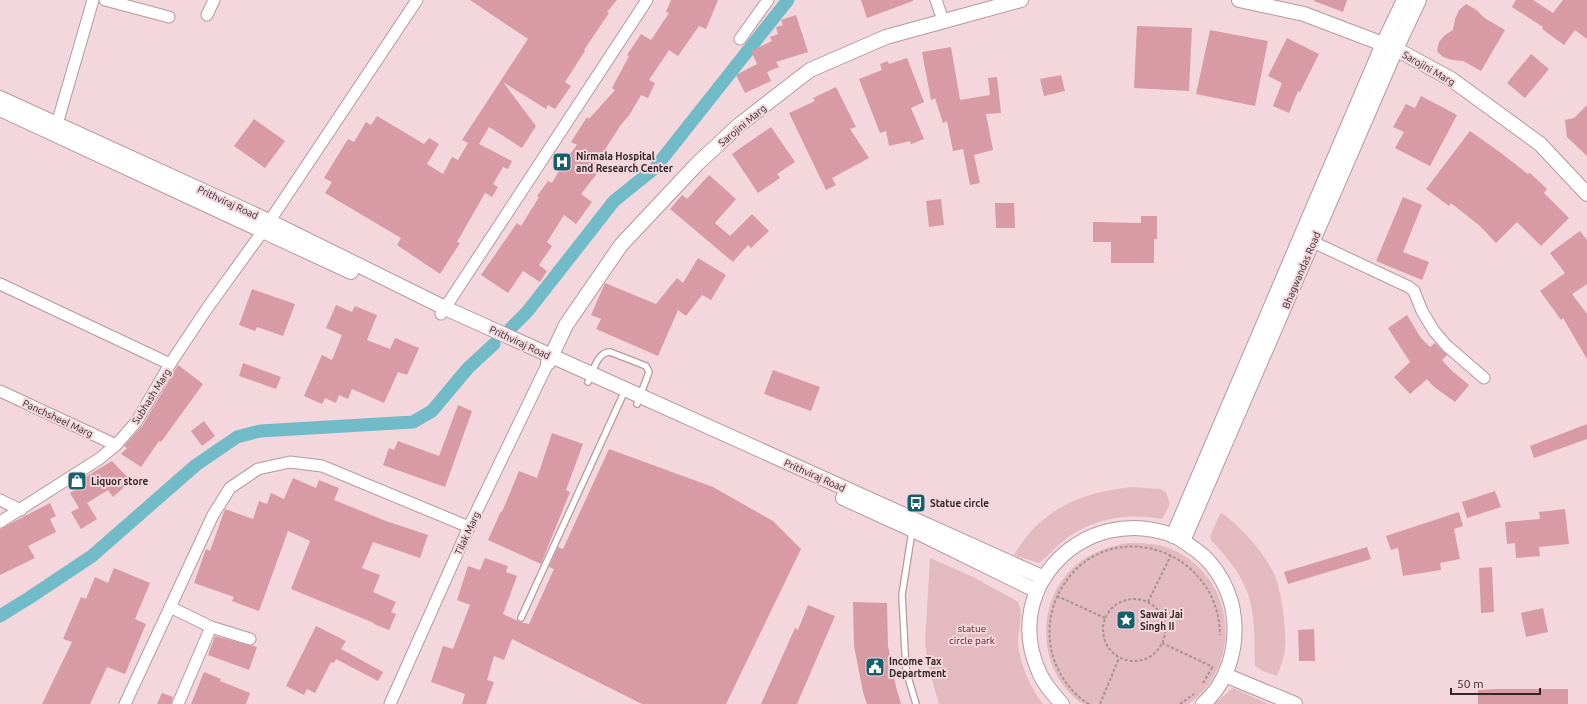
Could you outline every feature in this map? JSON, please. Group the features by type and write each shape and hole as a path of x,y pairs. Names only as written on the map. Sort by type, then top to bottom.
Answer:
{"street":[{"path":"57,124 93,0"},
{"path":"105,0 169,17"},
{"path":"207,15 214,0"},
{"name":"Subhash Marg","path":"0,522 99,459 116,445 137,421 170,364 208,307 266,226 417,0"},
{"path":"443,311 647,0"},
{"path":"740,39 768,0"},
{"path":"936,0 943,20"},
{"name":"Sarojini Marg","path":"550,360 566,325 621,245 697,164 739,125 810,70 886,37 943,20 1021,0"},
{"name":"Sarojini Marg","path":"1239,0 1304,14 1390,47 1451,79 1540,144 1587,194"},
{"name":"Bhagwandas Road","path":"1178,538 1313,242 1390,47 1404,0"},
{"name":"Bhagwandas Road","path":"1178,538 1390,47 1419,0"},
{"name":"Prithviraj Road","path":"0,98 57,124 443,311 639,401 1037,591"},
{"name":"Prithviraj Road","path":"0,109 266,226"},
{"path":"1313,242 1410,287 1414,291 1422,311 1434,330 1447,346 1484,378"},
{"path":"0,284 170,364"},
{"name":"Tilak Marg","path":"390,704 469,527 550,360"},
{"name":"Prithviraj Road","path":"590,378 622,397 639,401 1044,578"},
{"name":"Panchsheel Marg","path":"0,392 116,445"},
{"path":"125,704 213,515 230,488 258,469 290,462 322,466 469,527"},
{"path":"0,500 21,510"},
{"path":"1062,704 1049,691 1039,672 1032,653 1030,632 1031,611 1037,591 1056,561 1072,547 1097,534 1111,530 1132,528 1153,530 1178,538 1201,554 1216,570 1227,589 1233,610 1235,632 1232,654 1225,675 1216,689 1203,704"},
{"path":"170,607 211,627 250,639"},
{"path":"178,704 211,627"},
{"path":"1225,675 1295,704"}],"lane":[{"path":"590,378 600,358 606,352 610,352 646,366 649,372 639,401"},
{"path":"521,618 622,397"},
{"path":"912,530 902,595 906,670 916,704"}],"path":[{"path":"1089,704 1074,692 1064,681 1057,668 1049,639 1049,625 1052,610 1064,583 1086,562 1098,555 1127,547 1142,547 1171,555 1192,569 1208,589 1218,612 1220,638"},
{"path":"1148,603 1171,555"},
{"path":"1057,596 1106,618"},
{"path":"1136,600 1148,603 1158,611 1164,623 1164,636 1158,650 1143,660 1135,661 1119,658 1112,652 1104,640 1103,625 1106,618 1113,608 1123,602 1136,600"},
{"path":"1162,642 1213,667"},
{"path":"1100,704 1119,658"},
{"path":"1202,685 1215,662"},
{"path":"1180,704 1198,689"}],"green space":[{"path":"1131,487 1160,489 1166,492 1170,504 1162,519 1136,516 1109,519 1097,523 1073,534 1059,544 1039,563 1014,555 1036,526 1049,515 1064,506 1095,494"},
{"path":"1222,513 1247,535 1262,553 1277,582 1284,616 1285,649 1277,676 1263,671 1255,666 1253,615 1247,590 1229,560 1211,540 1210,536 1220,514"},
{"path":"1128,543 1150,544 1171,549 1192,562 1209,579 1220,599 1225,621 1225,644 1219,666 1207,687 1189,704 1083,704 1069,692 1058,677 1051,661 1047,643 1046,624 1056,589 1073,567 1087,557 1111,547"},
{"name":"statue circle park","path":"930,558 973,577 1017,601 1021,611 1018,637 1020,657 1030,683 1043,704 939,704 928,666 925,641"},
{"path":"1233,688 1268,704 1214,704"}],"building":[{"path":"470,0 617,0 607,12 609,13 565,82 571,86 555,109 548,105 546,109 503,82 536,126 522,148 489,127 479,144 512,161 508,169 503,167 493,184 498,187 492,197 485,193 457,242 460,243 440,274 397,245 401,238 325,193 332,182 324,178 348,139 354,142 366,122 371,125 377,116 424,144 429,138 439,144 427,164 443,174 452,157 458,160 468,143 462,140 528,39"},
{"path":"671,0 718,0 706,29 699,26 678,56 669,50 649,80 655,83 648,98 641,95 594,167 599,171 581,194 592,202 576,224 564,215 547,242 552,246 539,265 547,271 540,282 523,271 508,293 481,275 517,223 521,226 539,197 537,196 548,181 552,183 559,171 557,170 577,145 571,142 587,117 589,119 615,90 612,88 629,56 627,55 641,34 651,40 669,13 666,12"},
{"path":"861,0 913,0 913,1 867,18"},
{"path":"1314,0 1347,0 1343,12"},
{"path":"1516,0 1533,0 1553,13 1563,0 1587,0 1587,39 1575,30 1564,45 1542,29 1543,27 1512,7"},
{"path":"1466,4 1475,9 1486,19 1505,30 1481,71 1463,61 1443,57 1437,51 1439,42 1445,35 1453,30 1455,19 1459,10"},
{"path":"796,15 808,52 776,62 779,67 767,72 771,81 745,93 736,75 757,64 751,51 772,41 770,37 778,34 776,27 783,25 781,20"},
{"path":"1137,26 1192,28 1189,91 1134,88"},
{"path":"1210,30 1268,41 1255,106 1196,94"},
{"path":"1287,38 1319,54 1300,92 1298,91 1289,113 1273,106 1282,83 1268,76"},
{"path":"951,47 960,100 990,95 988,78 997,77 1001,113 986,114 993,150 974,155 980,183 970,185 963,149 953,151 947,121 943,123 935,98 931,100 922,52"},
{"path":"1531,54 1549,69 1525,98 1507,83"},
{"path":"907,58 924,102 911,108 924,139 911,144 910,141 889,146 886,131 880,133 859,79 882,70 880,64 888,61 889,64"},
{"path":"1061,75 1065,91 1044,96 1040,79"},
{"path":"836,87 856,127 850,129 869,158 832,178 836,185 826,190 789,113 815,101 813,98"},
{"path":"1421,96 1457,115 1430,166 1395,148 1404,132 1393,127 1406,104 1415,108"},
{"path":"1587,105 1587,156 1567,137 1565,120 1574,118"},
{"path":"254,119 285,141 265,168 234,146"},
{"path":"771,127 795,162 777,174 780,178 758,193 732,154"},
{"path":"1470,131 1528,174 1530,173 1547,189 1544,193 1569,218 1541,246 1517,222 1496,243 1480,226 1451,203 1449,206 1426,189"},
{"path":"709,175 736,199 715,223 730,236 752,214 769,231 751,248 748,245 733,262 670,209 682,195 687,199"},
{"path":"1403,197 1422,205 1403,252 1429,262 1422,280 1376,261"},
{"path":"941,199 944,225 929,227 926,201"},
{"path":"995,203 1014,203 1015,228 996,228"},
{"path":"1141,216 1157,216 1157,239 1154,239 1154,263 1111,263 1111,242 1093,242 1093,222 1141,223"},
{"path":"1580,231 1587,240 1587,284 1572,294 1587,314 1587,359 1563,318 1561,320 1540,291 1565,273 1550,253"},
{"path":"698,258 726,275 711,300 702,295 686,316 678,310 658,356 596,329 601,319 591,315 605,283 656,304 677,278 683,283"},
{"path":"252,289 295,304 283,336 257,327 255,331 239,325"},
{"path":"336,305 352,312 355,306 377,315 367,340 390,349 395,338 419,348 407,375 398,372 384,403 352,389 348,399 339,395 336,403 325,398 322,404 304,396 322,355 332,360 342,335 326,328"},
{"path":"1407,315 1421,338 1430,347 1435,343 1447,355 1442,360 1469,385 1455,402 1433,386 1427,379 1410,394 1394,377 1410,362 1388,328"},
{"path":"243,363 281,377 276,389 239,376"},
{"path":"178,365 203,384 141,467 121,454 127,448 124,446 143,425"},
{"path":"773,370 820,387 811,411 764,394"},
{"path":"458,405 472,411 445,487 383,465 389,448 394,450 398,441 439,456"},
{"path":"204,421 215,436 202,446 191,431"},
{"path":"1587,424 1587,439 1534,458 1530,446"},
{"path":"552,433 583,444 566,490 570,492 541,564 488,540 501,511 502,512 519,471 537,478"},
{"path":"609,449 713,487 773,521 801,549 726,704 642,704 512,639 504,660 494,656 487,680 494,682 486,704 462,704 465,694 431,682 443,646 453,649 470,605 457,600 468,566 480,570 485,558 508,566 506,572 517,576 503,614 520,622 529,624 554,569 549,567 558,547 563,549"},
{"path":"112,461 131,481 113,497 108,490 87,503 97,519 81,529 71,512 79,508 70,493 80,487 77,482"},
{"path":"293,478 316,488 319,480 339,488 334,500 386,521 428,535 420,558 373,542 362,568 380,575 373,592 396,602 391,612 396,614 389,630 291,589 310,541 288,531 259,611 232,601 234,597 194,583 206,549 210,551 225,509 253,519 259,501 267,504 271,493 284,499"},
{"path":"1495,491 1501,507 1467,518 1462,502"},
{"path":"50,503 56,516 50,519 56,532 28,546 35,558 0,575 0,529"},
{"path":"1565,509 1569,544 1539,547 1540,556 1516,558 1515,543 1507,544 1505,522 1540,519 1539,512"},
{"path":"1459,512 1463,526 1454,529 1460,559 1440,563 1441,570 1403,576 1398,548 1391,550 1386,536"},
{"path":"1367,547 1371,559 1288,584 1284,572"},
{"path":"1492,567 1494,612 1481,613 1479,568"},
{"path":"114,568 150,583 135,619 146,624 125,674 107,667 90,704 42,704 72,642 63,639 81,597 86,599 95,577 108,583"},
{"name":"Income Tax Department","path":"853,602 887,603 888,646 901,704 867,704 863,692 854,646"},
{"path":"808,605 835,616 797,704 761,704 795,628 798,630"},
{"path":"1543,608 1548,632 1526,637 1521,613"},
{"path":"316,626 346,641 341,649 383,672 378,681 336,659 334,663 331,662 315,693 307,689 304,695 286,686"},
{"path":"1314,629 1315,661 1299,661 1298,630"},
{"path":"215,636 257,647 249,670 208,655"},
{"path":"204,672 221,679 220,681 250,693 246,704 191,704"},
{"path":"1568,689 1568,704 1478,704 1478,690"},
{"path":"162,693 173,697 171,704 157,704"}],"waterway":[{"path":"510,329 527,312 614,201 655,168 788,0"},
{"path":"0,616 92,556 196,465 237,437 260,431 413,422 432,411 468,368 494,344"}],"place":[{"name":"Nirmala Hospital and Research Center","path":"562,162"},
{"name":"Liquor store","path":"77,481"},
{"name":"Statue circle","path":"916,503"},
{"name":"Sawai Jai Singh II","path":"1126,620"},
{"name":"Income Tax Department","path":"875,667"}]}
